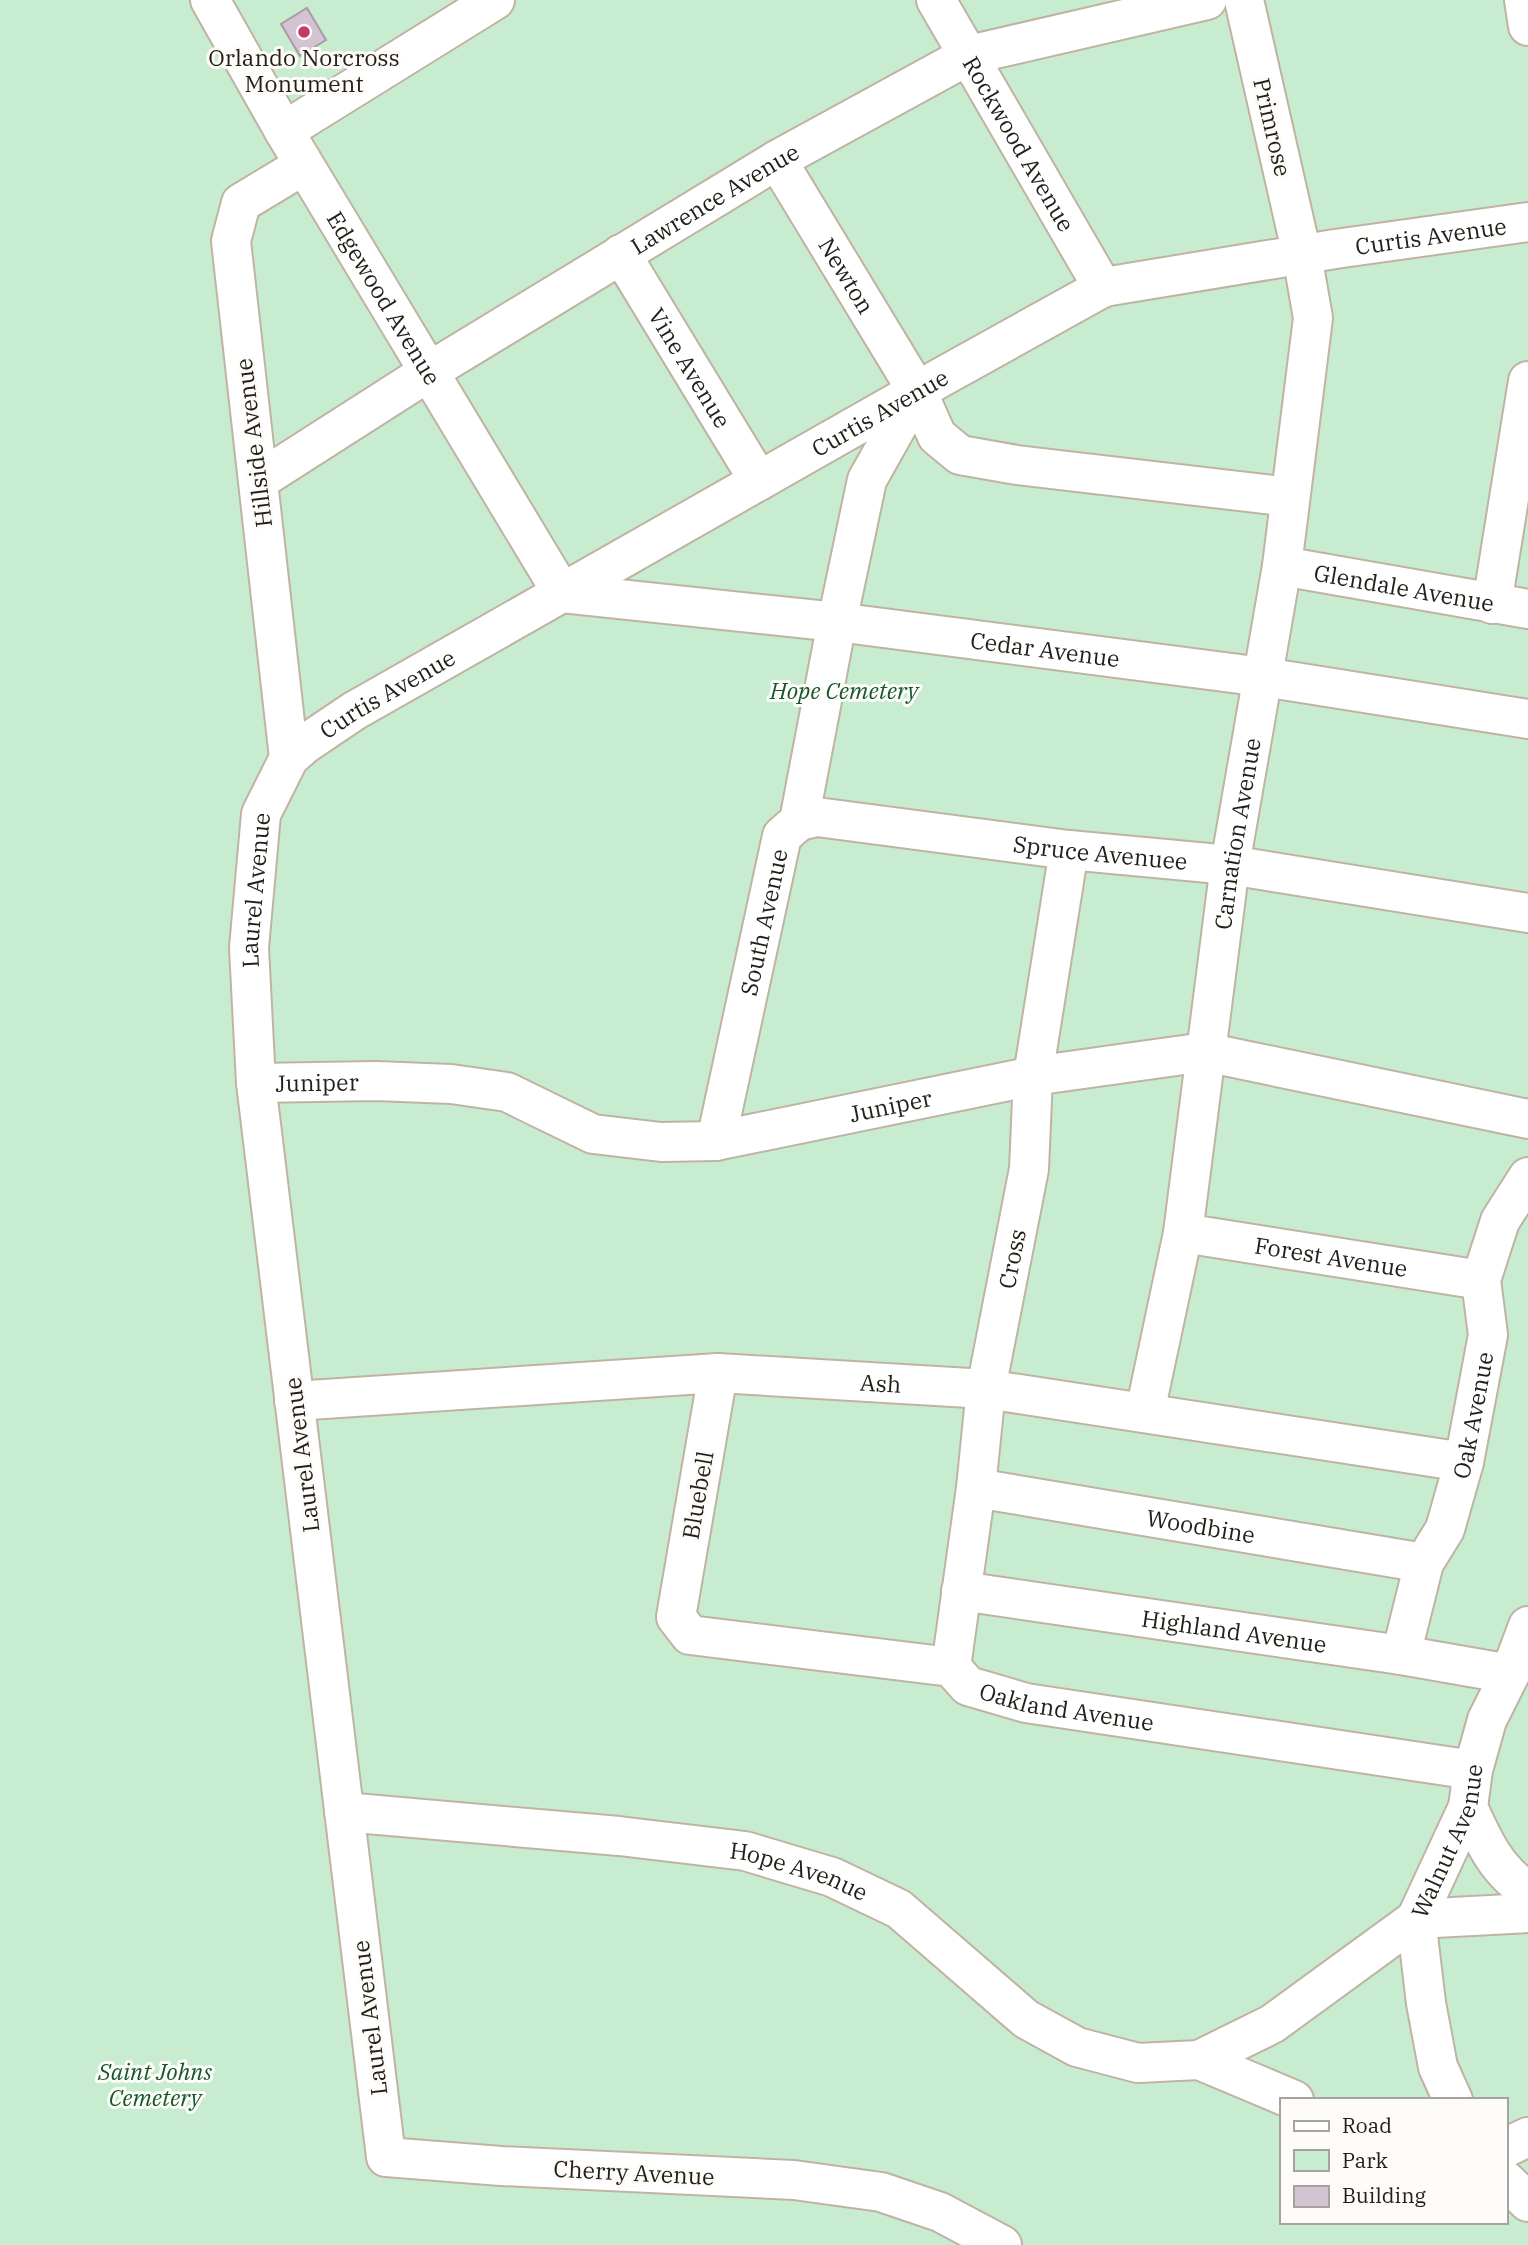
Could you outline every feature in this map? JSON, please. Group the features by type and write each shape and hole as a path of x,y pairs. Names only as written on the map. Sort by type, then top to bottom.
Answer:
{"lane":[{"name":"Edgewood Avenue","path":"210,0 284,131 562,593"},
{"path":"284,131 495,0"},
{"name":"Rockwood Avenue","path":"936,0 1103,288"},
{"name":"Lawrence Avenue","path":"258,481 430,371 776,160 970,55 1207,0"},
{"name":"Primrose","path":"1244,0 1302,254"},
{"path":"1524,0 1528,26"},
{"name":"Newton","path":"776,160 917,391 937,436 960,455 1017,465 1290,497"},
{"name":"Hillside Avenue","path":"289,758 231,241 241,202 304,164"},
{"name":"Curtis Avenue","path":"289,758 354,711 1103,288 1302,254 1528,222"},
{"name":"Vine Avenue","path":"621,254 759,481"},
{"name":"Carnation Avenue","path":"1145,1412 1183,1233 1230,865 1282,566 1313,318 1302,254"},
{"name":"South Avenue","path":"716,1141 782,836 799,821 867,480 917,391"},
{"path":"1510,607 1526,403"},
{"name":"Glendale Avenue","path":"1282,566 1510,607"},
{"name":"Cedar Avenue","path":"562,593 837,622 1263,677 1528,719"},
{"name":"Laurel Avenue","path":"289,758 261,814 249,948 256,1083 386,2157"},
{"name":"Spruce Avenuee","path":"799,821 817,817 1069,850 1230,865 1528,913"},
{"name":"Cross","path":"951,1667 976,1488 986,1389 1029,1169 1033,1076 1069,850"},
{"name":"Juniper","path":"256,1083 376,1081 451,1084 507,1092 593,1134 661,1142 716,1141 1033,1076 1205,1052 1528,1119"},
{"name":"Oak Avenue","path":"1401,1655 1424,1563 1445,1530 1464,1462 1488,1335 1481,1280 1500,1222 1528,1177"},
{"name":"Forest Avenue","path":"1183,1233 1481,1280"},
{"name":"Ash","path":"294,1401 719,1373 986,1389 1464,1462"},
{"name":"Bluebell","path":"676,1617 719,1373"},
{"name":"Woodbine","path":"976,1488 1424,1563"},
{"name":"Highland Avenue","path":"961,1591 1401,1655 1510,1674"},
{"name":"Oakland Avenue","path":"676,1617 690,1635 951,1667 968,1686 1026,1703 1473,1770"},
{"name":"Walnut Avenue","path":"1452,2098 1438,2067 1426,2003 1416,1919 1468,1807 1473,1770 1488,1720 1510,1674 1528,1626"},
{"path":"1468,1807 1489,1852 1520,1886 1528,1891"},
{"name":"Hope Avenue","path":"344,1812 619,1836 745,1851 832,1877 899,1909 1026,2019 1077,2047 1138,2063 1199,2060"},
{"path":"1199,2060 1272,2024 1416,1919 1528,1913"},
{"path":"1199,2060 1289,2098"},
{"path":"1507,2147 1528,2137"},
{"name":"Cherry Avenue","path":"386,2157 501,2166 794,2180 881,2192 940,2212 1002,2245"},
{"path":"1507,2182 1528,2202"}],"green space":[{"name":"Hope Cemetery","path":"0,0 1528,0 1528,2245 0,2245"}],"building":[{"name":"Orlando Norcross Monument","path":"307,8 326,40 300,56 281,24"}],"place":[{"name":"Orlando Norcross Monument","path":"304,32"}],"park label":[{"name":"Saint Johns Cemetery","path":"155,2084"}]}
